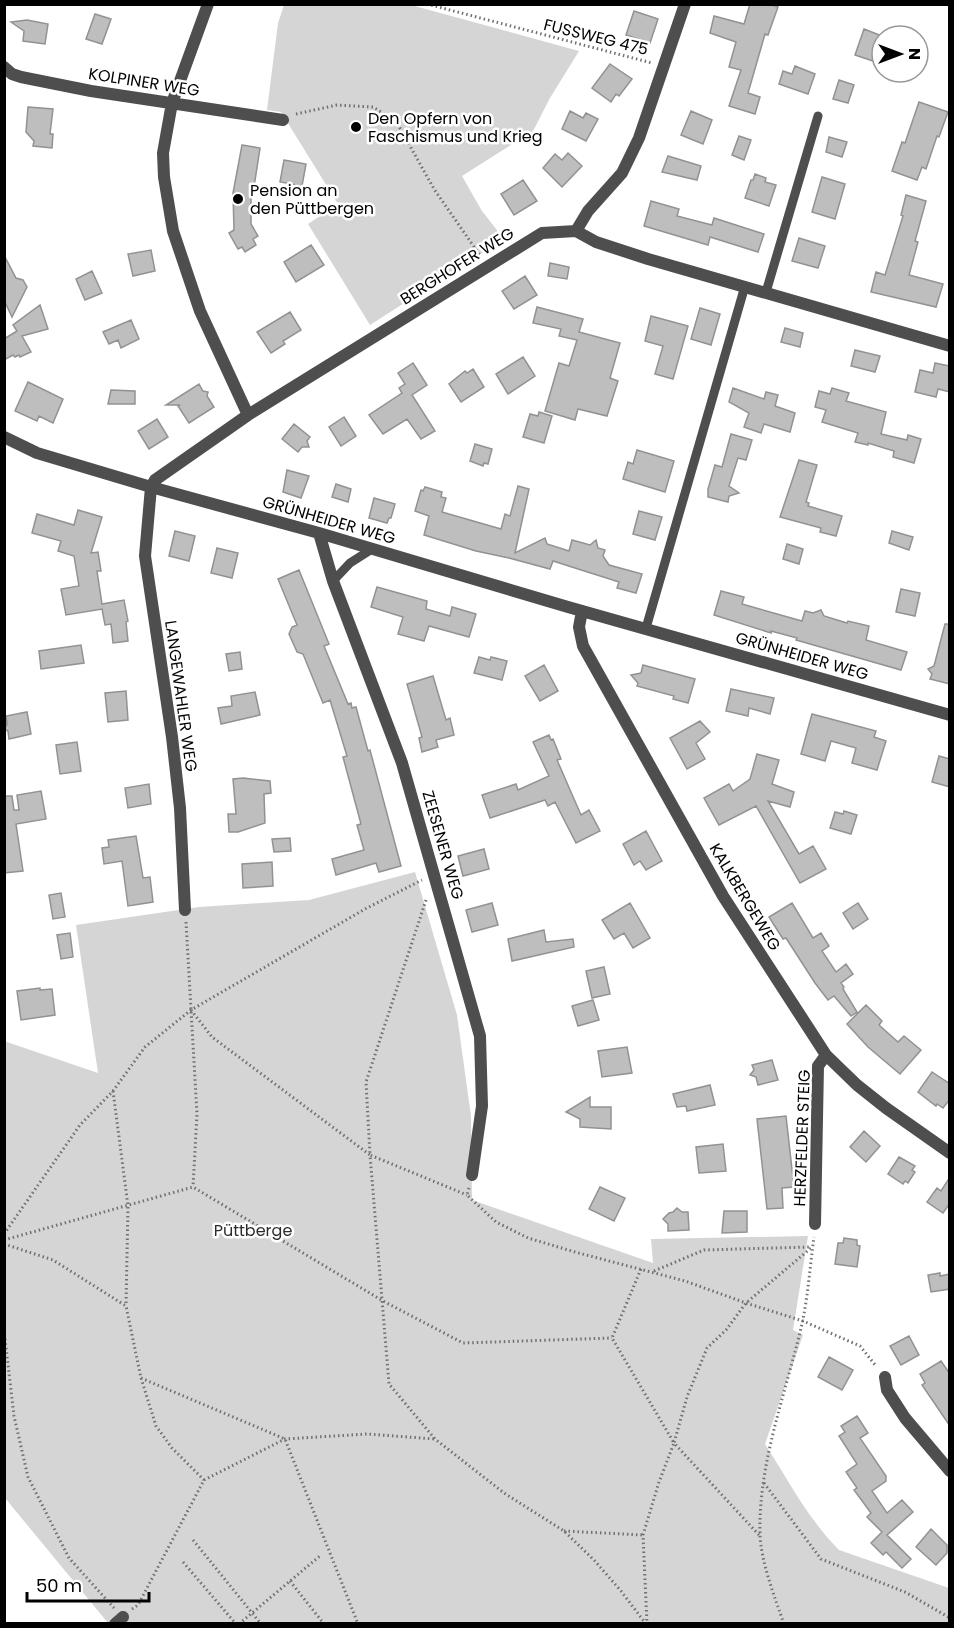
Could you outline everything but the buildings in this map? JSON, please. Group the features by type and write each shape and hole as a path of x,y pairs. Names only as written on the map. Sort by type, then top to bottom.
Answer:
{"street":[{"path":"208,4 172,103 163,153 165,194 173,231 200,310 248,415"},
{"path":"685,4 639,138 622,173 588,211 576,231 596,242 950,346"},
{"name":"KOLPINER WEG","path":"4,67 12,74 21,77 91,91 283,120"},
{"name":"BERGHOFER WEG","path":"151,488 155,480 248,415 542,232 576,231"},
{"name":"GRÜNHEIDER WEG","path":"4,437 37,453 151,488 319,533 582,611 950,715"},
{"name":"LANGEWAHLER WEG","path":"151,488 145,556 172,737 180,808 185,910"},
{"name":"ZEESENER WEG","path":"319,533 333,581 402,763 480,1036 482,1106 472,1175"},
{"name":"KALKBERGEWEG","path":"582,611 579,627 583,646 723,896 826,1055 857,1085 886,1108 950,1153"},
{"name":"HERZFELDER STEIG","path":"815,1224 818,1066 826,1055"},
{"path":"885,1377 887,1390 905,1418 950,1471"}],"lane":[{"path":"766,292 818,116"},
{"path":"646,628 745,286"},
{"path":"333,581 350,563 372,549"}],"path":[{"name":"FUSSWEG 475","path":"427,4 656,64"},
{"path":"283,120 300,112 337,105 373,106 396,121 434,189 489,267"},
{"path":"4,1234 80,1125 112,1091 145,1047 191,1010 365,909 434,874"},
{"path":"434,874 366,1082 389,1384 435,1439 504,1494 564,1531 601,1567 646,1623"},
{"path":"185,910 197,1114 194,1186"},
{"path":"191,1010 212,1036 370,1155 467,1195 496,1222 528,1238 685,1281 746,1304 802,1321 860,1346 885,1377"},
{"path":"112,1091 128,1206 126,1306 141,1378 156,1426 172,1448 204,1480"},
{"path":"467,1195 472,1175"},
{"path":"4,1242 194,1186 383,1302 462,1342 612,1338"},
{"path":"784,1623 771,1587 760,1536 764,1483 768,1457 802,1321 815,1224"},
{"path":"4,1242 53,1260 126,1306"},
{"path":"652,1272 704,1250 812,1246"},
{"path":"646,1623 643,1534 687,1397 707,1348 726,1330 746,1304 812,1246"},
{"path":"612,1338 642,1268"},
{"path":"4,1330 14,1416 28,1477 69,1558 119,1620 138,1605 204,1480 285,1439 367,1434 435,1439"},
{"path":"612,1338 674,1443 760,1536"},
{"path":"141,1378 285,1439 358,1623"},
{"path":"764,1483 821,1559 905,1592 950,1618"},
{"path":"564,1531 643,1534"},
{"path":"193,1540 261,1623"},
{"path":"183,1562 237,1623 321,1555"},
{"path":"290,1581 324,1623"}],"green space":[{"path":"284,5 411,5 579,51 533,131 462,176 482,211 504,239 370,325 308,224 338,204 281,112 267,110 278,23"},
{"name":"Püttberge","path":"415,872 457,1015 471,1116 472,1200 653,1263 651,1239 808,1236 793,1330 803,1335 765,1444 808,1513 839,1550 949,1588 949,1623 108,1623 5,1498 4,1041 98,1073 76,925 199,907 309,900"}],"place":[{"name":"Den Opfern von Faschismus und Krieg","path":"356,127"},
{"name":"Pension an den Püttbergen","path":"238,199"}]}
